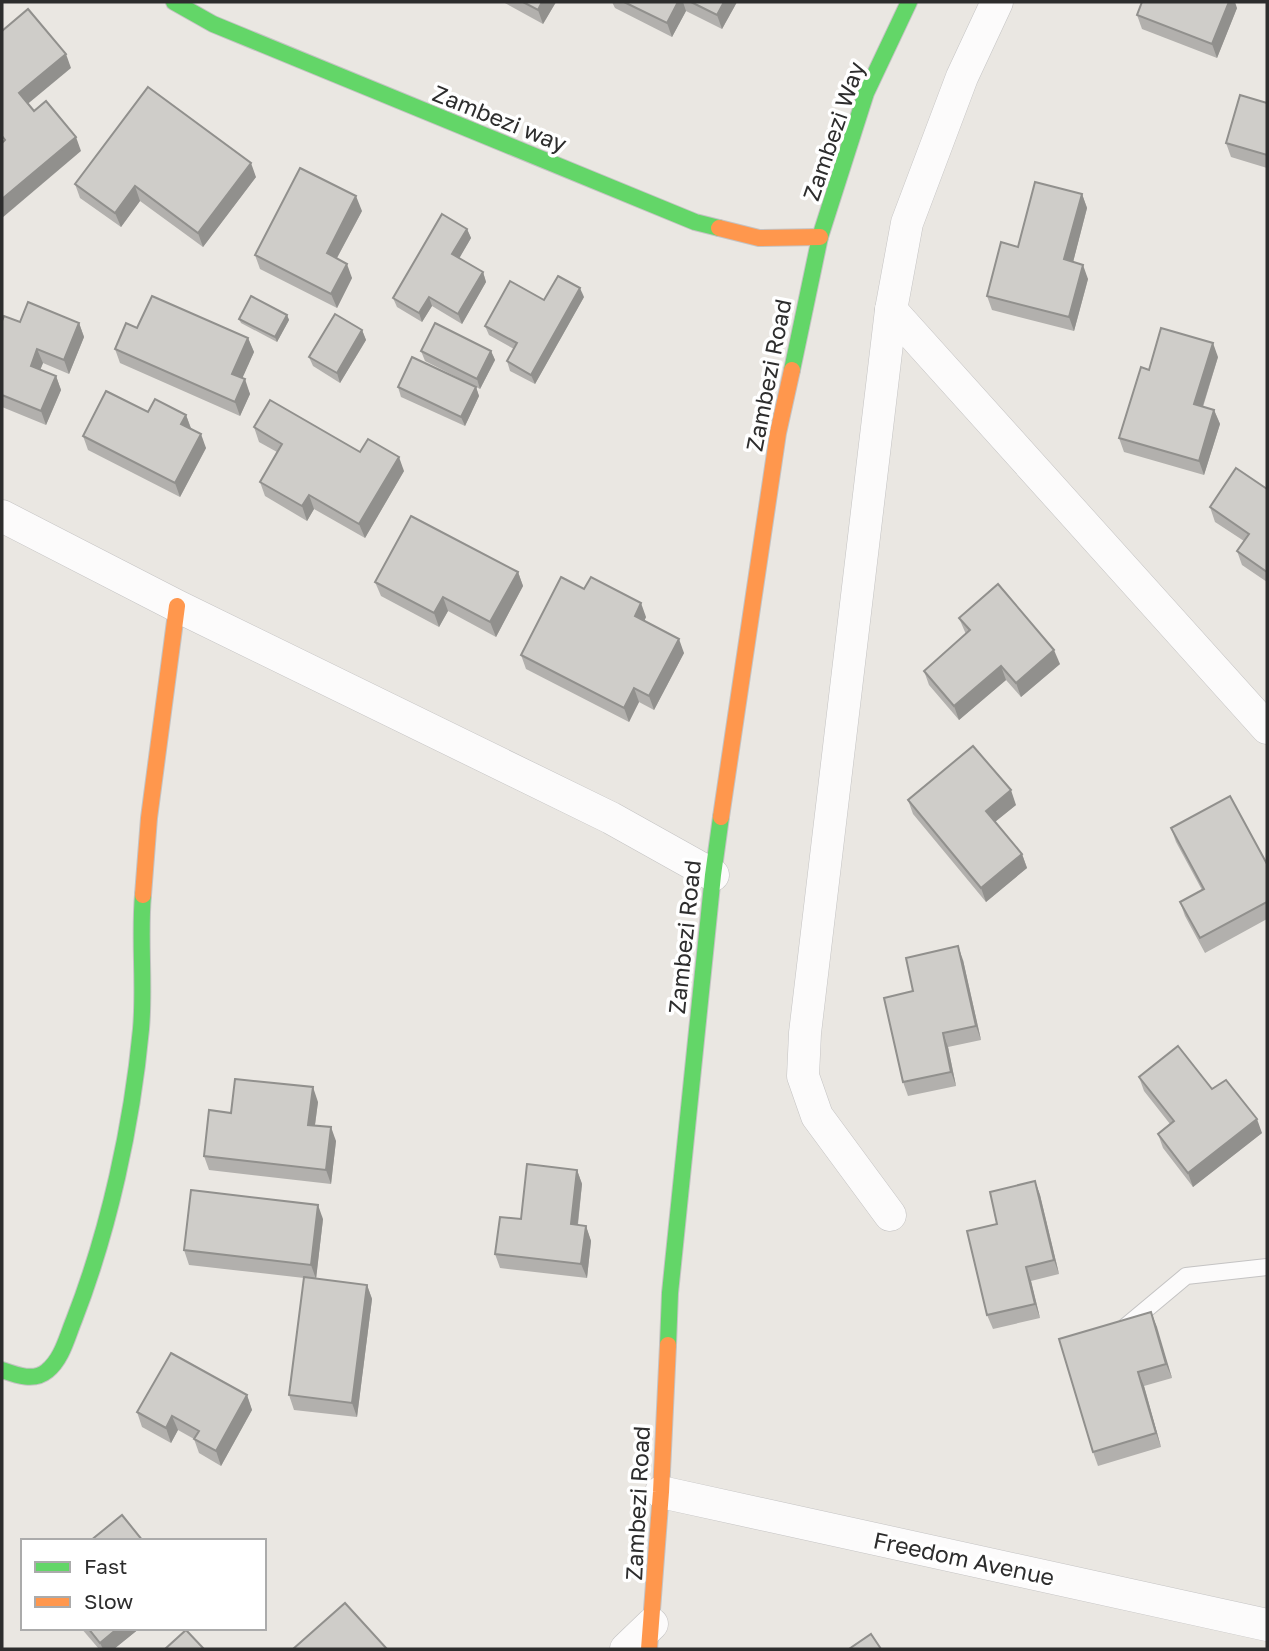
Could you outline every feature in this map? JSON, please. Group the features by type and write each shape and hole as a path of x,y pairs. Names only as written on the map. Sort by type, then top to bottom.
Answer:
{"street":[{"name":"Zambezi way","path":"174,2 213,24 695,222 759,238 820,237"},
{"name":"Zambezi Way","path":"820,237 866,93 909,2"},
{"path":"890,1215 817,1116 803,1076 805,1033 891,310 907,223 962,77 997,2"},
{"name":"Zambezi Road","path":"650,1637 661,1492 670,1293 713,875 778,433 820,237"},
{"path":"891,310 1267,728"},
{"path":"2,516 177,606 611,818 713,875"},
{"path":"2,1370 26,1378 46,1373 60,1356 91,1276 130,1123 141,1026 140,927 149,818 177,606"},
{"name":"Freedom Avenue","path":"661,1492 1267,1625"},
{"path":"626,1649 650,1637"}],"lane":[{"path":"1125,1327 1186,1276 1267,1267"}],"building":[{"path":"523,2 542,2 538,10"},
{"path":"624,2 678,2 667,23"},
{"path":"691,2 724,2 717,15"},
{"path":"1142,2 1229,2 1212,44 1137,15"},
{"path":"28,9 66,54 19,93 34,111 46,101 76,137 2,199 2,143 5,140 2,136 2,31"},
{"path":"148,87 251,163 198,233 135,186 115,213 75,184"},
{"path":"1240,95 1267,103 1267,155 1226,143"},
{"path":"300,168 356,196 327,253 347,264 331,294 255,255"},
{"path":"1035,182 1082,194 1064,259 1083,265 1069,317 987,296 1001,242 1018,247"},
{"path":"442,214 467,229 452,254 483,272 458,314 429,297 419,313 393,298"},
{"path":"558,276 580,288 531,375 507,361 517,343 485,326 510,281 544,300"},
{"path":"152,296 248,338 232,374 245,379 235,402 115,349 126,323 137,328"},
{"path":"251,296 287,315 275,337 239,319"},
{"path":"28,302 79,323 64,360 37,349 31,366 56,376 41,411 2,395 2,321 4,316 20,322"},
{"path":"335,314 362,330 337,373 309,357"},
{"path":"435,323 491,351 477,379 421,351"},
{"path":"1161,328 1213,343 1194,404 1214,410 1199,461 1119,438 1141,367 1149,370"},
{"path":"412,357 476,387 461,417 398,387"},
{"path":"106,391 148,412 155,399 186,415 181,424 201,434 175,483 83,436"},
{"path":"270,400 360,452 368,439 399,457 359,524 309,495 302,506 260,482 282,444 254,427"},
{"path":"1236,468 1267,489 1267,572 1237,551 1249,534 1210,507"},
{"path":"411,516 518,572 490,622 443,597 434,613 375,582"},
{"path":"561,577 584,589 591,577 641,603 635,616 679,639 649,696 634,688 624,708 521,655"},
{"path":"998,584 1054,650 1016,683 1001,666 954,706 924,671 970,630 959,618"},
{"path":"973,746 1011,790 986,811 1022,854 981,888 908,800"},
{"path":"1230,796 1267,864 1267,902 1200,938 1180,902 1204,889 1171,828"},
{"path":"958,946 976,1026 943,1033 951,1072 903,1082 884,998 913,991 906,958"},
{"path":"1178,1046 1212,1089 1226,1080 1257,1119 1188,1173 1158,1134 1174,1121 1139,1077"},
{"path":"235,1079 313,1087 308,1125 331,1127 326,1170 204,1156 209,1110 231,1113"},
{"path":"527,1164 577,1170 571,1224 586,1226 581,1264 495,1254 500,1217 521,1219"},
{"path":"1035,1181 1054,1260 1026,1267 1035,1304 987,1315 967,1231 997,1224 990,1192"},
{"path":"191,1190 318,1205 311,1265 184,1250"},
{"path":"304,1277 367,1285 352,1403 289,1395"},
{"path":"1151,1312 1166,1364 1138,1372 1156,1433 1093,1452 1059,1339"},
{"path":"171,1353 247,1395 216,1451 194,1439 199,1431 172,1416 166,1428 137,1412"},
{"path":"122,1515 141,1539 92,1539"},
{"path":"345,1603 387,1649 293,1649"},
{"path":"90,1630 116,1630 100,1643"},
{"path":"186,1630 204,1649 165,1649"},
{"path":"871,1634 881,1649 849,1649"}],"traffic: fast":[{"path":"174,2 213,24 695,222 719,228"},
{"path":"792,370 820,237 866,93 909,2"},
{"path":"668,1345 670,1293 721,817"},
{"path":"2,1370 31,1377 42,1374 52,1366 66,1340 98,1250 125,1140 137,1065 142,1012 143,895"}],"traffic: slow":[{"path":"719,228 759,238 820,237"},
{"path":"721,817 778,433 792,370"},
{"path":"143,895 149,818 177,606"},
{"path":"649,1649 661,1492 668,1345"}]}
